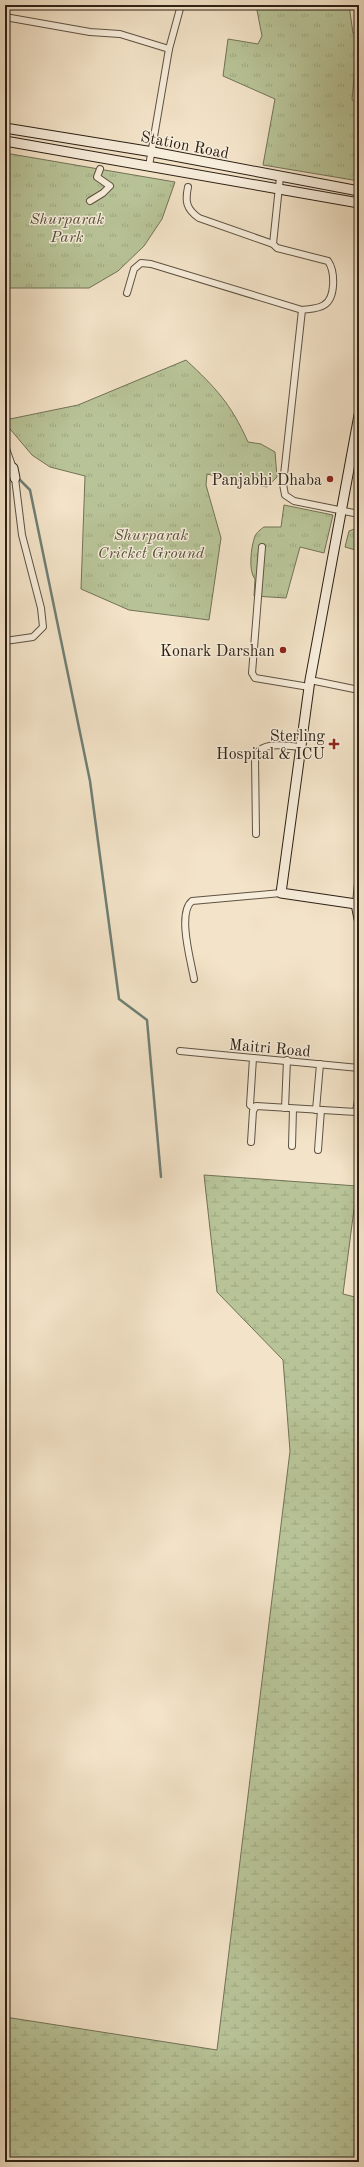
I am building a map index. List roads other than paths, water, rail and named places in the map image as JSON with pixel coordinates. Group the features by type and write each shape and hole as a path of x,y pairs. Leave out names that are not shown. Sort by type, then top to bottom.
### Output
{"main road":[{"name":"Station Road","path":"5,128 153,152 359,191"},
{"name":"Station Road","path":"5,140 279,190 359,203"},
{"path":"88,155 91,143"},
{"path":"181,172 184,158"},
{"path":"359,415 310,683 281,893 356,904 359,919"},
{"path":"13,468 15,478"}],"street":[{"path":"149,166 153,152 169,49 181,5"},
{"path":"239,5 246,5"},
{"path":"5,17 90,32 120,34 169,49"},
{"path":"90,201 103,193 110,186 96,177 100,169"},
{"path":"273,244 280,177"},
{"path":"127,293 134,269 141,263 151,264 302,310 323,306 329,300 331,293 332,267 328,261 277,248 273,244 195,216 187,207 186,201 188,187"},
{"path":"302,310 283,484 285,495 294,501 359,514"},
{"path":"5,446 13,468"},
{"path":"5,641 33,638 43,627 41,608 22,535 15,478"},
{"path":"262,547 252,673 255,678 310,683 359,690"},
{"path":"256,834 255,757 257,752 264,746 301,747"},
{"path":"356,904 359,873"},
{"path":"194,979 185,920 188,904 192,901 281,893"},
{"name":"Maitri Road","path":"180,1051 359,1068"},
{"path":"251,1142 254,1108 250,1105 253,1058"},
{"path":"285,1108 287,1060"},
{"path":"318,1150 320,1064"},
{"path":"254,1108 256,1106 356,1112 359,1094"},
{"path":"292,1146 293,1109"}],"waterway":[{"path":"5,463 10,469"},
{"path":"17,477 30,490 90,781 119,999 147,1020 161,1177"}],"place":[{"name":"Panjabhi Dhaba","path":"330,479"},
{"name":"Konark Darshan","path":"283,650"},
{"name":"Sterling Hospital & ICU","path":"334,744"}],"park label":[{"name":"Shurparak Park","path":"67,227"},
{"name":"Shurparak Cricket Ground","path":"151,543"}]}
